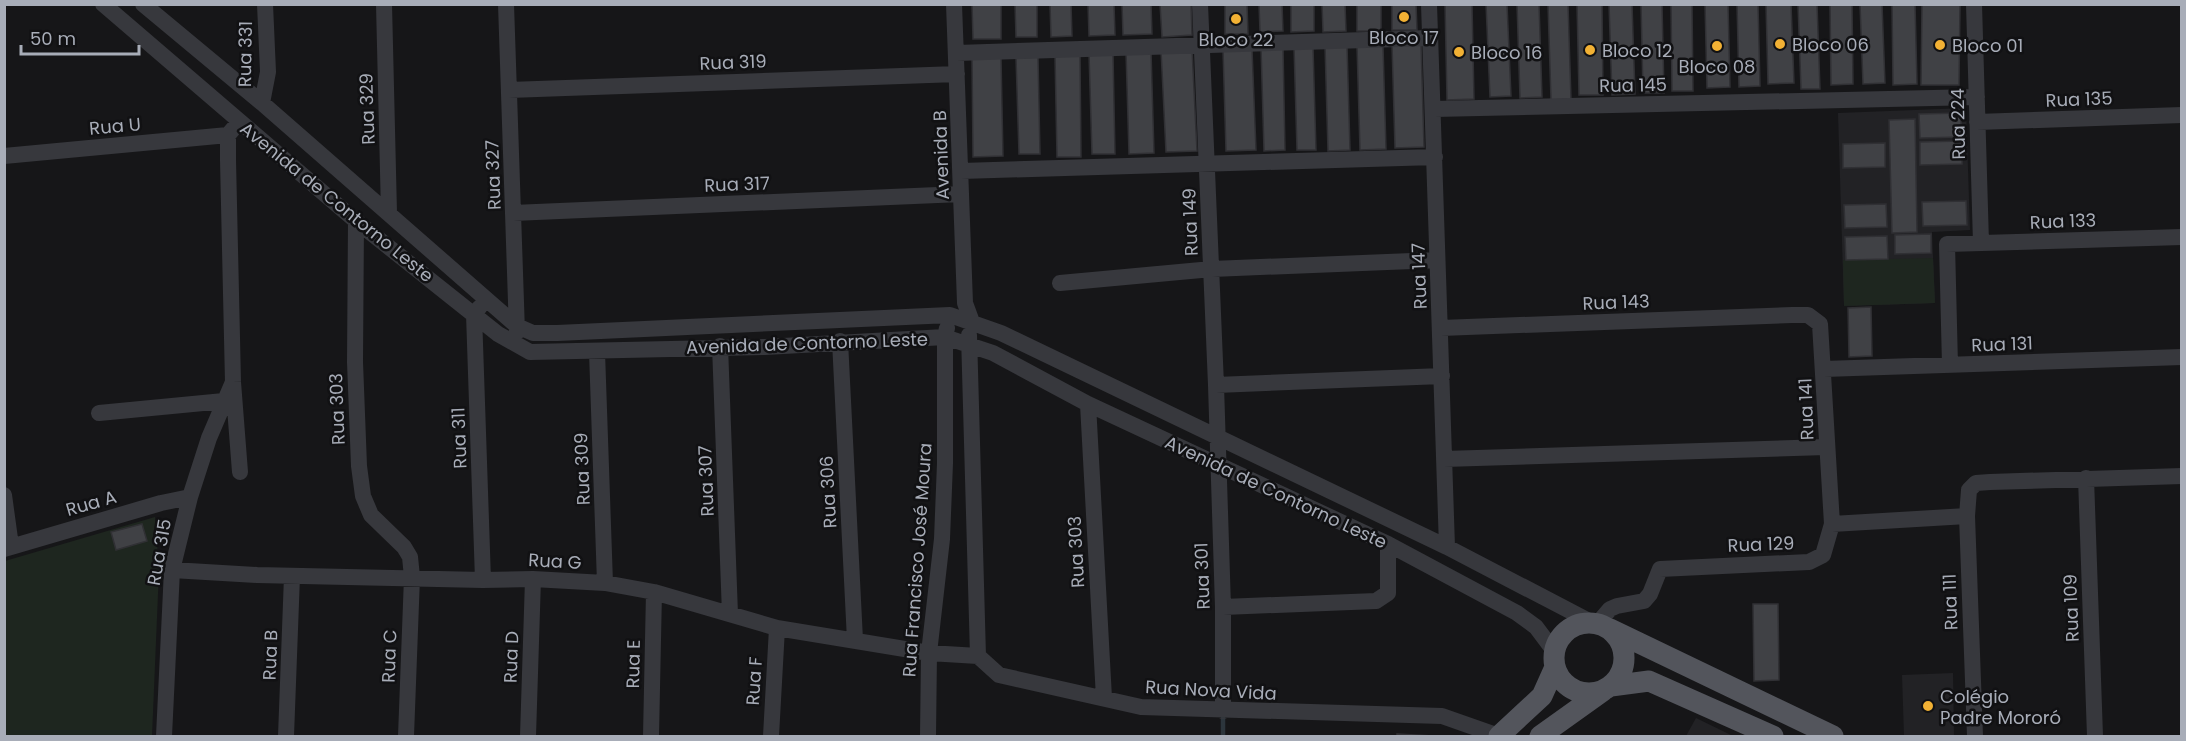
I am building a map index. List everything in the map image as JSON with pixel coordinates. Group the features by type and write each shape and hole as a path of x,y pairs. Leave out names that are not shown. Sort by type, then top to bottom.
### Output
{"main road":[{"path":"1499,736 1542,696 1555,659 1556,644 1566,631 1581,624 1600,625 1617,636 1624,653 1624,665 1607,688 1540,736"},
{"name":"Avenida de Contorno Leste","path":"1600,625 1833,736"},
{"path":"1555,659 1560,678 1579,692 1591,693 1649,681 1773,736"}],"street":[{"name":"Avenida de Contorno Leste","path":"103,4 234,128 498,334 530,352 597,352 720,346 765,347 840,341 945,337 968,343 1088,404 1388,544 1517,613 1536,627 1555,659"},
{"name":"Avenida de Contorno Leste","path":"142,4 262,103 517,326 533,333 950,315 1001,333 1447,547 1600,625"},
{"name":"Rua 331","path":"262,103 268,72 265,4"},
{"name":"Rua 329","path":"384,4 390,213"},
{"name":"Rua 327","path":"506,4 518,345"},
{"name":"Avenida B","path":"954,4 965,303 972,322"},
{"name":"Rua 149","path":"1200,4 1218,439"},
{"name":"Rua 147","path":"1430,4 1447,547"},
{"name":"Rua 224","path":"1974,4 1981,243"},
{"path":"957,53 1430,38"},
{"name":"Rua 319","path":"509,90 957,74"},
{"name":"Rua 145","path":"1434,109 1977,97"},
{"name":"Rua 135","path":"1977,122 2181,115"},
{"name":"Rua U","path":"4,156 234,128"},
{"name":"Rua 315","path":"234,128 233,382 240,472"},
{"path":"961,171 1435,157"},
{"name":"Rua 317","path":"513,213 961,194"},
{"name":"Rua 303","path":"356,221 355,362 359,465 363,496 371,515 404,547 410,557 412,578"},
{"name":"Rua 133","path":"1950,365 1947,244 2181,237"},
{"path":"1060,284 1212,269 1437,260"},
{"path":"474,314 486,298"},
{"path":"950,315 965,303"},
{"name":"Rua 311","path":"474,314 483,580"},
{"name":"Rua Francisco José Moura","path":"928,736 929,653 942,539 945,463 945,337 950,315"},
{"name":"Rua 143","path":"1441,328 1792,315"},
{"name":"Rua 141","path":"1792,315 1808,315 1820,324 1832,524"},
{"path":"929,653 978,656 968,343 972,322"},
{"name":"Rua 306","path":"840,341 855,640"},
{"name":"Rua 307","path":"720,346 730,614"},
{"name":"Rua 309","path":"597,352 605,584"},
{"name":"Rua 131","path":"1824,369 2181,357"},
{"path":"1216,385 1442,376"},
{"name":"Rua 315","path":"164,736 172,570 190,497 233,382"},
{"path":"99,413 224,401"},
{"name":"Rua 303","path":"1088,404 1104,699"},
{"name":"Rua 301","path":"1218,439 1223,608 1222,711"},
{"path":"1444,459 1827,447"},
{"path":"2086,478 2181,476"},
{"name":"Rua 111","path":"1975,736 1966,516 1969,490 1976,483 2086,478"},
{"name":"Rua 109","path":"2086,478 2095,736"},
{"path":"4,495 8,548"},
{"name":"Rua A","path":"8,548 161,503 190,497"},
{"path":"1832,524 1966,516"},
{"name":"Rua 129","path":"1600,625 1610,609 1644,602 1650,594 1660,568 1809,562 1823,555 1832,524"},
{"path":"1223,608 1376,601 1388,592 1388,544"},
{"name":"Rua G","path":"172,570 292,576 533,579 605,584 654,592 777,628 929,653"},
{"name":"Rua B","path":"286,736 292,576"},
{"name":"Rua C","path":"406,736 412,578"},
{"name":"Rua D","path":"528,736 533,579"},
{"name":"Rua E","path":"651,736 654,592"},
{"name":"Rua F","path":"771,736 777,628"},
{"name":"Rua Nova Vida","path":"978,656 999,675 1142,707 1442,716 1499,736"}],"shaded area":[{"path":"1966,108 1970,230 1932,232 1935,303 1844,306 1838,113"},
{"path":"1933,258 1935,303 1844,306 1843,260"},
{"path":"155,517 159,570 152,736 5,736 5,561"},
{"name":"Colégio Padre Mororó","path":"1953,673 1954,736 1904,736 1902,675"},
{"path":"1696,718 1733,736 1686,736"}],"building":[{"path":"972,4 1001,4 1001,39 973,39"},
{"path":"1015,4 1037,4 1037,37 1016,37"},
{"path":"1050,4 1071,4 1072,36 1051,37"},
{"path":"1088,4 1114,4 1115,35 1089,36"},
{"path":"1122,4 1151,4 1152,34 1123,35"},
{"path":"1160,4 1191,4 1192,35 1162,37"},
{"name":"Bloco 22","path":"1225,4 1247,4 1248,34 1225,34"},
{"path":"1259,4 1282,4 1283,31 1260,32"},
{"path":"1291,4 1314,4 1314,31 1291,32"},
{"path":"1322,4 1345,4 1346,31 1323,32"},
{"path":"1357,4 1381,4 1381,31 1357,31"},
{"name":"Bloco 17","path":"1392,4 1416,4 1417,30 1392,30"},
{"name":"Bloco 16","path":"1445,4 1472,4 1474,99 1447,100"},
{"path":"1486,4 1507,4 1511,96 1490,97"},
{"path":"1517,4 1539,4 1542,97 1520,98"},
{"path":"1548,4 1568,4 1571,99 1551,100"},
{"name":"Bloco 12","path":"1577,4 1602,4 1603,95 1579,95"},
{"path":"1609,4 1632,4 1635,94 1612,95"},
{"path":"1641,4 1662,4 1664,93 1643,93"},
{"path":"1671,4 1692,4 1693,91 1672,91"},
{"name":"Bloco 08","path":"1705,4 1728,4 1730,87 1707,88"},
{"path":"1737,4 1758,4 1760,86 1739,87"},
{"name":"Bloco 06","path":"1766,4 1791,4 1794,83 1768,84"},
{"path":"1798,4 1817,4 1820,89 1801,89"},
{"path":"1830,4 1852,4 1853,84 1831,85"},
{"path":"1860,4 1882,4 1885,83 1863,84"},
{"path":"1892,4 1915,4 1917,84 1893,85"},
{"name":"Bloco 01","path":"1922,4 1960,4 1959,85 1921,85"},
{"path":"1421,44 1424,147 1395,148 1392,45"},
{"path":"1347,45 1350,150 1328,151 1325,46"},
{"path":"1357,46 1383,46 1386,149 1360,150"},
{"path":"1261,47 1283,47 1285,150 1264,151"},
{"path":"1294,47 1313,47 1316,150 1297,150"},
{"path":"1192,49 1197,151 1166,152 1161,50"},
{"path":"1252,49 1256,150 1226,151 1223,50"},
{"path":"1151,51 1154,153 1129,154 1126,52"},
{"path":"1089,54 1113,54 1115,154 1092,154"},
{"path":"1055,56 1080,56 1081,157 1057,157"},
{"path":"1038,57 1040,154 1019,154 1016,58"},
{"path":"972,58 1001,58 1003,156 973,157"},
{"path":"1961,113 1961,137 1920,138 1919,114"},
{"path":"1915,119 1917,232 1892,233 1889,120"},
{"path":"1962,141 1962,164 1920,165 1920,142"},
{"path":"1885,143 1885,167 1843,168 1843,144"},
{"path":"1966,201 1967,225 1923,226 1922,202"},
{"path":"1886,204 1887,227 1845,228 1844,205"},
{"path":"1931,234 1931,253 1895,254 1895,235"},
{"path":"1887,236 1888,259 1846,260 1845,237"},
{"path":"1871,307 1872,356 1849,357 1848,308"},
{"path":"142,524 147,541 116,550 111,532"},
{"path":"1753,604 1778,604 1779,680 1754,681"},
{"path":"1397,734 1434,736 1397,736"}],"waterway":[{"path":"1223,714 1223,736"}],"place":[{"name":"Bloco 17","path":"1404,17"},
{"name":"Bloco 22","path":"1236,19"},
{"name":"Bloco 06","path":"1780,44"},
{"name":"Bloco 01","path":"1940,45"},
{"name":"Bloco 08","path":"1717,46"},
{"name":"Bloco 12","path":"1590,50"},
{"name":"Bloco 16","path":"1459,52"},
{"name":"Colégio Padre Mororó","path":"1928,706"}]}
